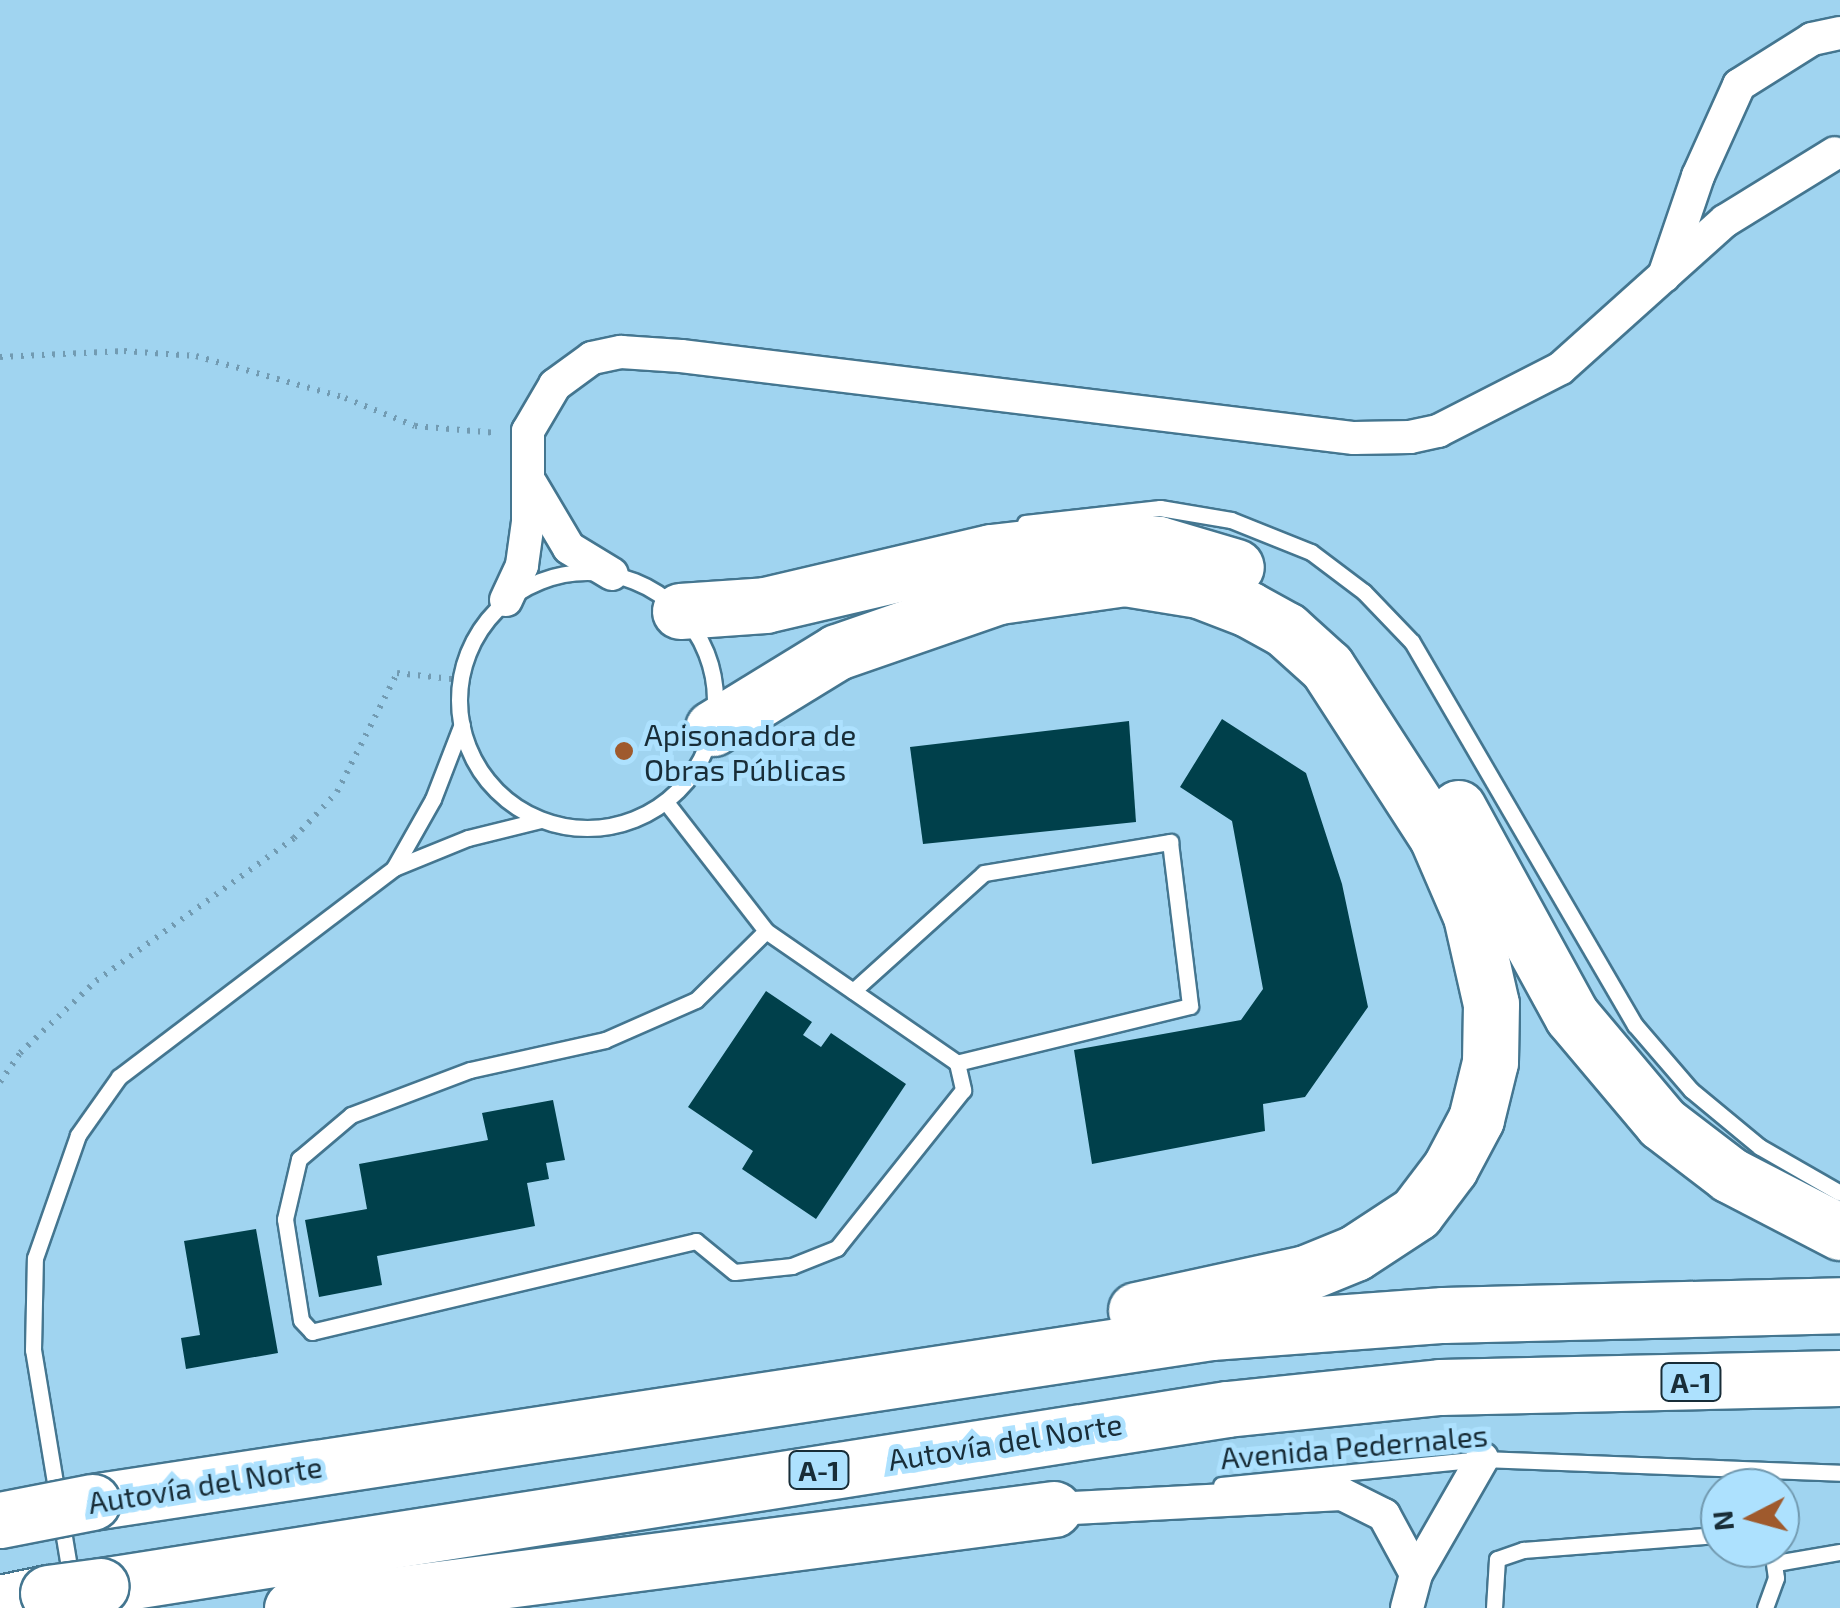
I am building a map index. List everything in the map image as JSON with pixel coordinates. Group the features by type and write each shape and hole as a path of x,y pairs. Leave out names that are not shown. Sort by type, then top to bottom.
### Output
{"highway":[{"path":"680,611 766,605 991,552 1158,544 1240,568 1340,629 1410,724 1572,1016 1662,1123 1730,1175 1840,1232"},
{"path":"713,728 838,652 999,596 1125,578 1199,590 1286,630 1327,667 1437,838 1486,966 1490,1062 1476,1119 1450,1168 1416,1213 1355,1253 1306,1273 1114,1315 1033,1355"},
{"name":"Autovía del Norte","path":"0,1520 92,1502 1033,1355 1313,1321 1840,1305"},
{"name":"Autovía del Norte","path":"56,1598 1227,1409 1440,1387 1840,1378"},
{"path":"292,1608 1054,1509"}],"street":[{"path":"1662,280 1698,176 1739,84 1812,39 1840,34"},
{"path":"506,600 522,565 528,522 528,431 555,385 592,358 621,352 1354,438 1410,437 1471,416 1561,368 1725,222 1834,153"},
{"path":"526,473 568,548 612,574"},
{"path":"1408,1608 1416,1574 1482,1459"},
{"path":"1054,1509 1342,1494 1384,1515 1416,1574"}],"lane":[{"path":"1004,528 1059,514 1160,508 1231,520 1311,552 1364,592 1412,642 1634,1025 1691,1090 1760,1147 1840,1193"},
{"path":"849,588 986,532"},
{"path":"394,868 433,799 462,724 461,680 477,636 506,600 538,581 574,572 612,574 660,594 680,611 704,645 715,686 713,728 696,769 666,802 628,822 584,829 541,820 489,782 462,724"},
{"path":"666,802 766,931 957,1063 963,1090 837,1248 792,1266 734,1272 696,1241 312,1332 301,1320 285,1219 298,1158 338,1126 470,1070 605,1040 696,1000 766,931"},
{"path":"56,1598 33,1350 35,1258 78,1135 119,1077 394,868 468,838 541,820"},
{"path":"853,991 984,873 1170,842 1190,1006 957,1063"},
{"name":"Avenida Pedernales","path":"1054,1509 1278,1478 1482,1459 1840,1473"},
{"path":"1494,1608 1497,1559 1523,1550 1700,1537"},
{"path":"1800,1554 1840,1552"},
{"path":"1766,1608 1772,1568"}],"path":[{"path":"0,357 124,351 196,356 345,398 415,426 473,434 528,431"},
{"path":"0,1082 20,1053 96,980 294,838 337,792 397,674 461,680"}],"building":[{"path":"1222,719 1306,773 1342,884 1368,1007 1305,1097 1263,1104 1265,1131 1092,1164 1074,1050 1241,1020 1263,989 1232,821 1180,787"},
{"path":"1129,721 1136,822 923,844 910,747"},
{"path":"766,991 812,1022 803,1035 821,1047 831,1033 906,1084 816,1219 742,1169 753,1151 688,1107"},
{"path":"553,1100 565,1160 546,1163 549,1179 527,1183 535,1226 377,1256 382,1285 319,1297 305,1220 367,1209 359,1164 488,1140 482,1113"},
{"path":"256,1229 278,1353 186,1369 181,1338 200,1335 184,1241"}],"place":[{"name":"Apisonadora de Obras Públicas","path":"624,751"}]}
